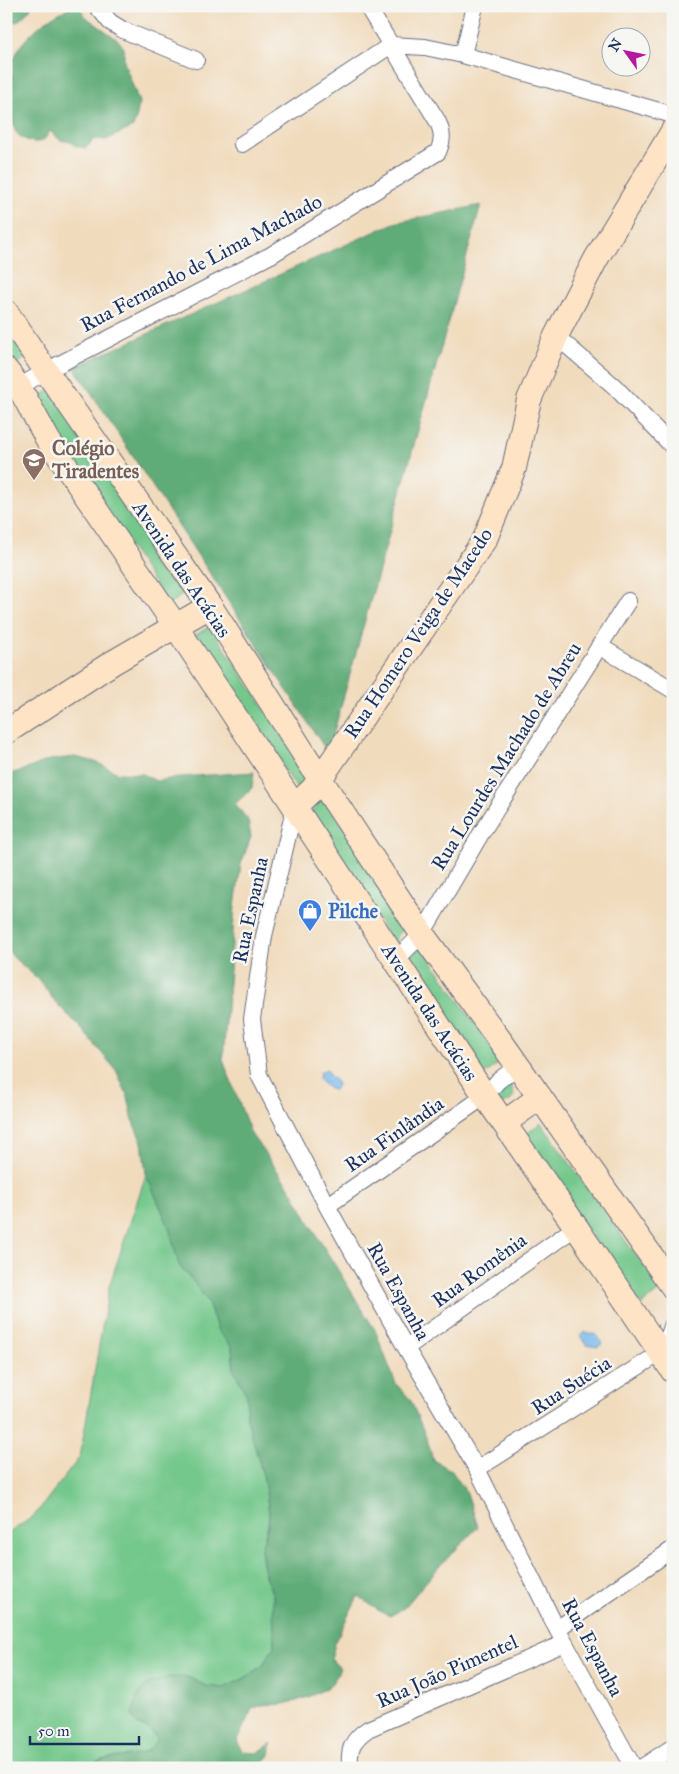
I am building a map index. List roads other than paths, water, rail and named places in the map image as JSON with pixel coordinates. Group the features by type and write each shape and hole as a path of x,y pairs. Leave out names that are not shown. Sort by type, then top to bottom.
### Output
{"street":[{"path":"97,6 110,22 123,30 196,60"},
{"name":"Rua Fernando de Lima Machado","path":"12,378 46,371 270,255 438,152 443,142 442,133 367,6"},
{"path":"463,55 475,6"},
{"path":"242,144 391,45 425,47 463,55 673,115"},
{"name":"Rua Homero Veiga de Macedo","path":"295,806 317,784 484,539 514,468 529,400 556,336 596,259 673,131"},
{"name":"Avenida das Acácias","path":"6,312 46,371 192,615 295,806 484,1096 576,1227 667,1362"},
{"path":"556,336 614,386 673,447"},
{"name":"Avenida das Acácias","path":"12,378 48,440 192,615 317,784 422,934 540,1097 673,1288"},
{"name":"Rua Lourdes Machado de Abreu","path":"396,960 422,934 482,832 628,601"},
{"path":"6,732 192,615"},
{"path":"599,646 673,690"},
{"name":"Rua Espanha","path":"295,806 264,936 252,1019 259,1075 406,1348 477,1469 561,1636 634,1768"},
{"name":"Rua Finlândia","path":"328,1206 484,1096 498,1081 518,1066"},
{"path":"504,1123 540,1097"},
{"name":"Rua Romênia","path":"406,1348 576,1227"},
{"path":"667,1362 666,1344 673,1324"},
{"name":"Rua Suécia","path":"477,1469 667,1362"},
{"name":"Rua João Pimentel","path":"351,1768 349,1756 351,1745 358,1736 368,1729 561,1636 673,1549"},
{"path":"641,1768 673,1747"}],"water":[{"path":"327,1069 329,1075 336,1081 337,1085 334,1090 327,1088 319,1079 320,1072"},
{"path":"586,1332 596,1335 603,1343 598,1347 586,1345 580,1336"}],"place":[{"name":"Colégio Tiradentes","path":"34,481"},
{"name":"Pilche","path":"310,932"}]}
